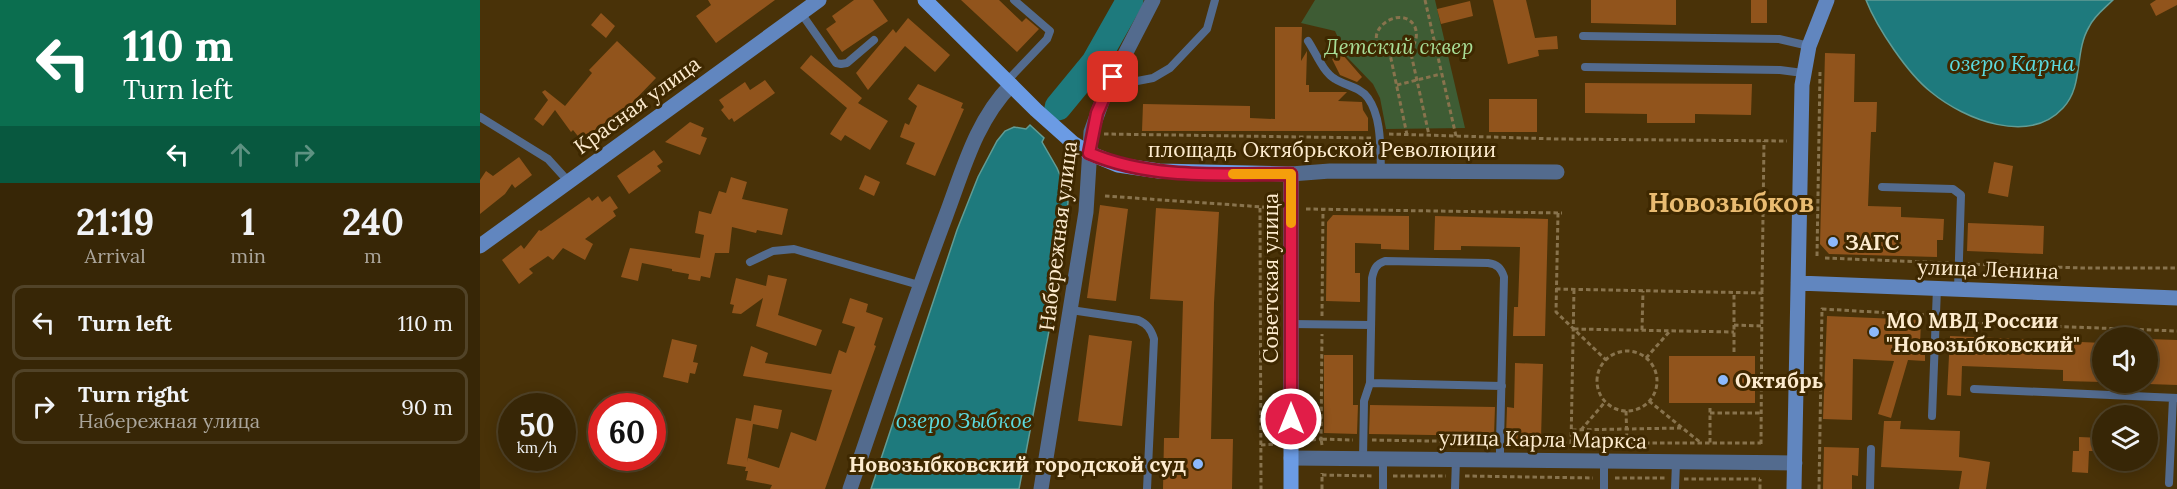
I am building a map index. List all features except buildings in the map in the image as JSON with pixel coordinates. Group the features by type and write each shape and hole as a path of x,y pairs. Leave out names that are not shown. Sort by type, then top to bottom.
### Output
{"main road":[{"name":"Красная улица","path":"480,246 819,0"},
{"path":"1794,489 1803,73 1809,46 1827,0"},
{"name":"площадь Октябрьской Революции","path":"929,1 1061,134 1089,153 1118,165 1159,171 1291,174"},
{"name":"Советская улица","path":"1291,174 1291,489"},
{"name":"улица Ленина","path":"1797,283 2177,298"}],"street":[{"name":"Набережная улица","path":"1041,489 1086,212 1089,153 1097,113 1153,0"},
{"path":"850,489 919,285 979,129 1009,83"},
{"name":"площадь Октябрьской Революции","path":"1291,174 1330,171 1557,172"},
{"name":"улица Карла Маркса","path":"1292,458 1795,463"}],"lane":[{"path":"1009,83 1047,39 1050,31 1014,0"},
{"path":"1111,81 1132,82 1153,78 1170,68 1207,29 1215,0"},
{"path":"801,13 836,63 847,63 874,40"},
{"path":"1583,36 1779,39 1809,46"},
{"path":"1308,41 1329,74 1357,89 1369,100 1377,123 1381,171"},
{"path":"1585,67 1780,70 1803,73"},
{"path":"480,117 548,159 568,181"},
{"path":"1882,188 1953,189 1958,192 1962,200 1958,289"},
{"path":"750,262 773,251 794,249 919,285"},
{"path":"1363,459 1364,401 1370,383 1372,278 1378,263 1385,261 1495,264 1502,269 1504,277 1500,459"},
{"path":"1932,416 1937,288"},
{"path":"1071,310 1138,320 1152,331 1154,339 1147,489"},
{"path":"1291,324 1371,325"},
{"path":"1370,383 1502,386"},
{"path":"1974,389 2175,398 2169,483"},
{"path":"1870,489 1871,449"},
{"path":"1383,459 1383,489"},
{"path":"1455,489 1456,459"},
{"path":"1604,460 1604,489"},
{"path":"1675,489 1676,462"}],"path":[{"path":"1425,0 1456,136"},
{"path":"1407,135 1390,54 1382,49 1377,38 1380,24 1392,16 1399,15 1407,18 1415,28 1416,39 1410,50 1429,135"},
{"path":"1817,256 1820,64"},
{"path":"1396,85 1442,74"},
{"path":"1104,134 1369,138 1391,134 1557,140 1770,141"},
{"path":"1760,489 1764,141"},
{"path":"1105,196 1260,208 1560,213 1556,312 1606,360"},
{"path":"1260,208 1261,489"},
{"path":"1321,439 1323,209"},
{"path":"1825,258 2083,268 2177,268"},
{"path":"1556,289 1762,292"},
{"path":"1571,444 1574,289"},
{"path":"1642,330 1643,291"},
{"path":"1734,292 1734,352"},
{"path":"1819,489 1822,309 1921,314 1967,323 2177,331"},
{"path":"1734,325 1762,326"},
{"path":"1573,329 1734,332"},
{"path":"1646,358 1670,331"},
{"path":"1629,351 1646,358 1655,369 1657,376 1655,393 1650,401 1637,410 1626,411 1613,408 1605,402 1598,389 1597,381 1600,367 1606,360 1614,354 1629,351"},
{"path":"1650,401 1701,443"},
{"path":"1581,430 1605,402"},
{"path":"1710,408 1710,444"},
{"path":"1626,411 1626,444"},
{"path":"1710,413 1761,413"},
{"path":"1571,430 1681,428"},
{"path":"1261,445 1321,439 1571,444 1761,443"},
{"path":"1322,475 1760,479"}],"green space":[{"name":"Детский сквер","path":"1315,0 1435,0 1465,128 1386,129 1380,98 1373,84 1346,56 1335,31 1301,23"}],"water":[{"name":"озеро Карна","path":"1866,0 2113,0 2094,19 2084,37 2074,90 2070,99 2049,119 2033,125 2015,127 1979,119 1961,112 1931,92 1894,50"},
{"name":"озеро Зыбкое","path":"1030,125 1044,138 1042,142 1057,168 1068,202 1060,273 1019,489 871,489 957,230 978,177 997,141 1005,131 1014,127 1026,129"}],"waterway":[{"path":"1058,107 1095,62 1130,0"}],"slow traffic":[{"path":"1233,174 1291,174 1291,223"}],"place":[{"name":"ЗАГС","path":"1833,242"},
{"name":"МО МВД России \"Новозыбковский\"","path":"1874,332"},
{"name":"Октябрь","path":"1723,380"},
{"name":"Новозыбковский городской суд","path":"1198,464"}],"district":[{"name":"Новозыбков","path":"1731,202"}],"route":[{"path":"1113,77 1091,132 1089,153 1118,165 1137,169 1214,174 1291,174 1291,419"}]}
